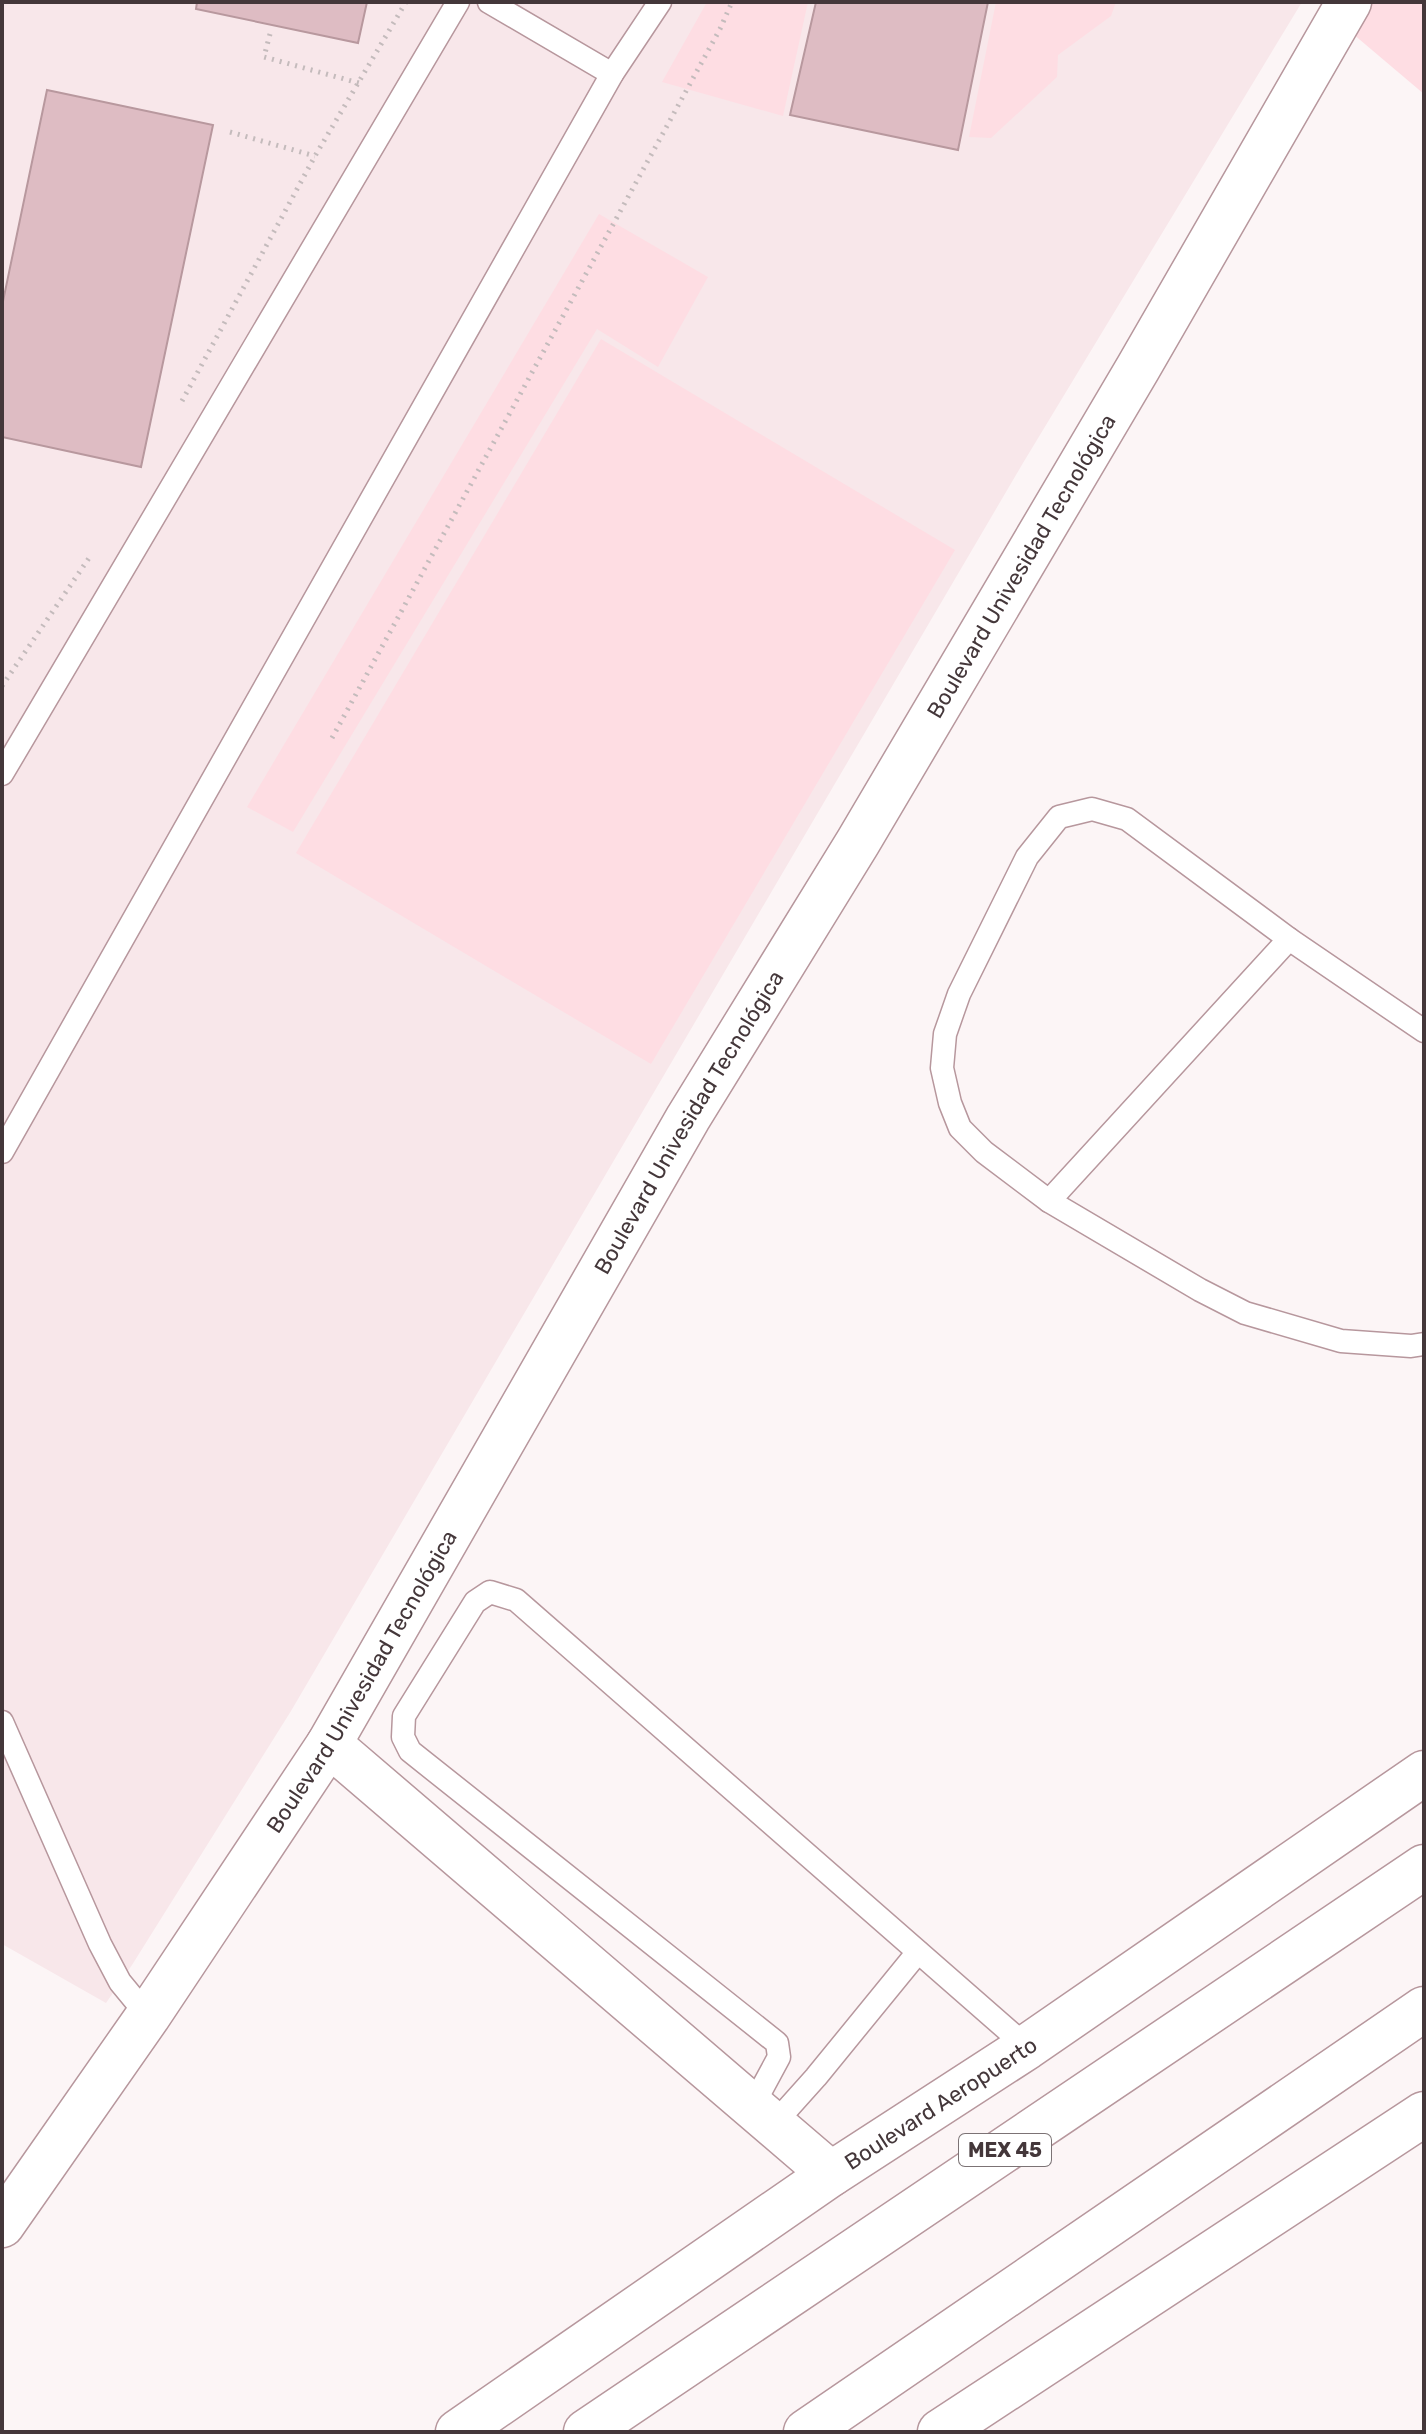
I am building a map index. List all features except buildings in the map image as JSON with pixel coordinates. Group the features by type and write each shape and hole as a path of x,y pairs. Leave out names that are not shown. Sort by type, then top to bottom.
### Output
{"main road":[{"name":"Boulevard Univesidad Tecnológica","path":"2,2225 148,2016 329,1744 688,1118 858,842 1138,368 1349,2"},
{"path":"329,1744 831,2174"},
{"name":"Boulevard Aeropuerto","path":"458,2432 831,2174 1027,2047 1424,1773"},
{"name":"MEX 45","path":"586,2432 1424,1867"},
{"path":"806,2432 1424,2009"},
{"path":"940,2432 1424,2114"}],"lane":[{"path":"2,774 458,2"},
{"path":"489,2 612,74"},
{"path":"2,1152 612,74 660,2"},
{"path":"1424,1031 1289,939 1127,819 1092,809 1059,817 1027,857 968,972 945,1034 942,1059 950,1103 960,1128 984,1152 1049,1201 1245,1313 1341,1341 1411,1346 1424,1344"},
{"path":"1049,1201 1289,939"},
{"path":"763,2116 779,2057 777,2043 410,1751 403,1737 404,1716 475,1602 490,1592 516,1600 1027,2047"},
{"path":"2,1722 100,1944 120,1982 148,2016"},
{"path":"763,2116 816,2077 918,1952"}],"path":[{"path":"179,406 315,156 406,2"},
{"path":"332,738 732,2"},
{"path":"270,34 264,57 359,83"},
{"path":"230,132 315,156"},
{"path":"2,686 94,551"}],"shaded area":[{"path":"2,2 1302,2 1023,463 291,1711 106,2003 2,1944"},
{"path":"707,2 808,2 783,116 662,82"},
{"path":"996,2 1116,2 1111,16 1058,55 1057,77 991,138 969,137"},
{"path":"1342,2 1424,2 1424,94 1333,17"},
{"path":"599,214 708,277 658,367 597,329 293,832 247,807"},
{"path":"601,339 955,550 651,1064 296,853"}]}
